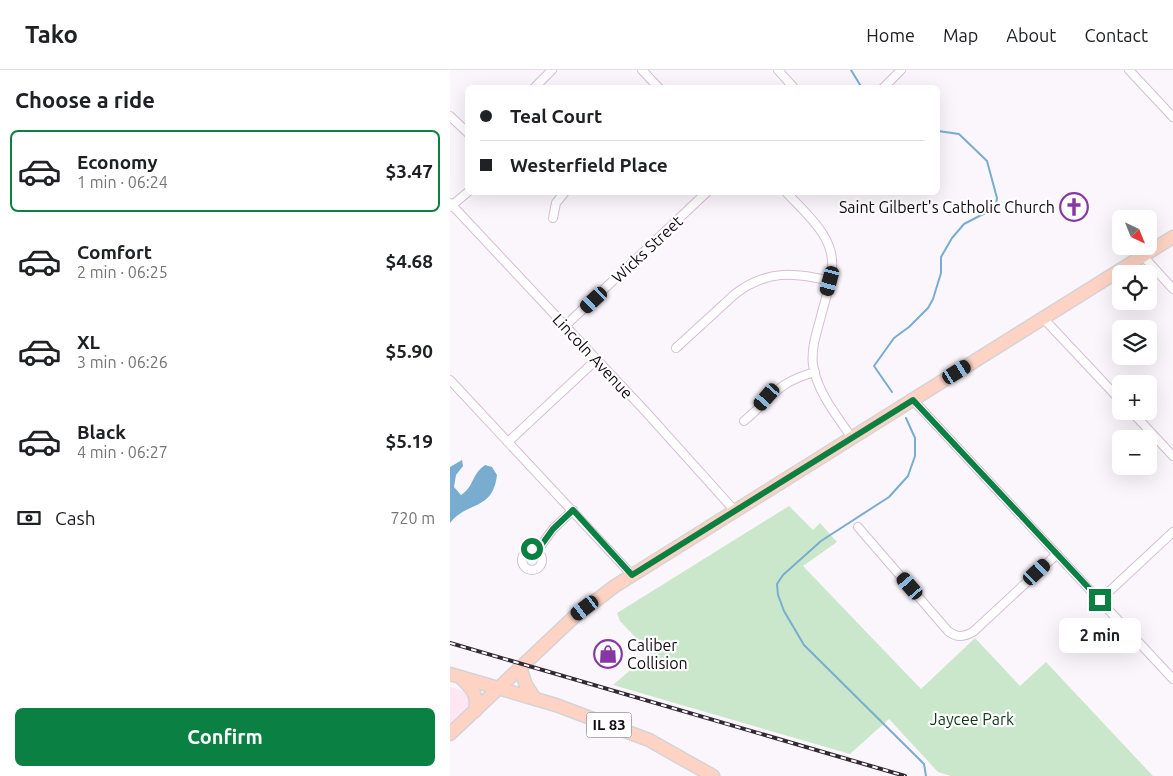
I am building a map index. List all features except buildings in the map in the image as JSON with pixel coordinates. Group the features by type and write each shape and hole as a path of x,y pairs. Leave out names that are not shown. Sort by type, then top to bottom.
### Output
{"main road":[{"path":"450,734 574,617 615,586 1173,237"},
{"path":"520,668 526,685 535,699"},
{"path":"455,675 474,690 476,696 475,711"},
{"name":"IL 83","path":"455,675 556,705 649,740 713,776"}],"street":[{"path":"537,85 552,70"},
{"path":"642,70 656,85"},
{"path":"778,70 791,85"},
{"path":"885,85 901,70"},
{"path":"1129,70 1173,117"},
{"path":"450,116 465,130"},
{"path":"451,205 465,194"},
{"path":"553,218 556,203 563,195"},
{"name":"Wicks Street","path":"565,326 704,195"},
{"path":"789,195 824,235 830,247 832,268 830,281 813,349 812,363 822,391 852,438"},
{"name":"Lincoln Avenue","path":"451,205 735,511"},
{"path":"1142,256 1173,289"},
{"path":"676,348 735,294 757,280 791,274 830,281"},
{"path":"1043,318 1112,391"},
{"path":"508,442 596,360"},
{"path":"744,421 778,388 801,376 815,372"},
{"path":"450,380 632,575"},
{"path":"913,400 1173,678"},
{"path":"1139,420 1173,456"},
{"path":"537,551 553,529 573,510"},
{"path":"858,527 948,630 960,637 973,632 1056,554"},
{"path":"1100,600 1173,532"}],"shaded area":[{"path":"450,687 468,692 469,707 450,724"}],"green space":[{"name":"Jaycee Park","path":"789,506 813,530 820,523 837,542 803,566 921,689 975,638 1020,686 1046,662 1153,776 951,776 938,772 889,719 850,754 613,685 650,653 620,621 617,613"}],"water":[{"path":"462,460 463,466 456,475 454,487 461,495 485,465 492,467 497,475 495,486 485,500 464,511 450,523 450,467"}],"waterway":[{"path":"851,70 860,85"},
{"path":"892,392 874,366 894,338 909,327 928,308 933,299 941,273 941,257 952,238 964,224 991,210 996,205 997,198 987,161 959,134 940,131"},
{"path":"906,418 915,438 915,456 908,476 889,497 821,541 783,575 777,584 778,595 784,611 804,645 924,764 926,776"}],"railway":[{"path":"450,643 905,776"}],"place":[{"name":"Saint Gilbert's Catholic Church","path":"1074,207"},
{"name":"Caliber Collision","path":"608,654"}],"route":[{"path":"532,549 537,551 553,529 573,510 632,575 913,400 1100,600"}]}
